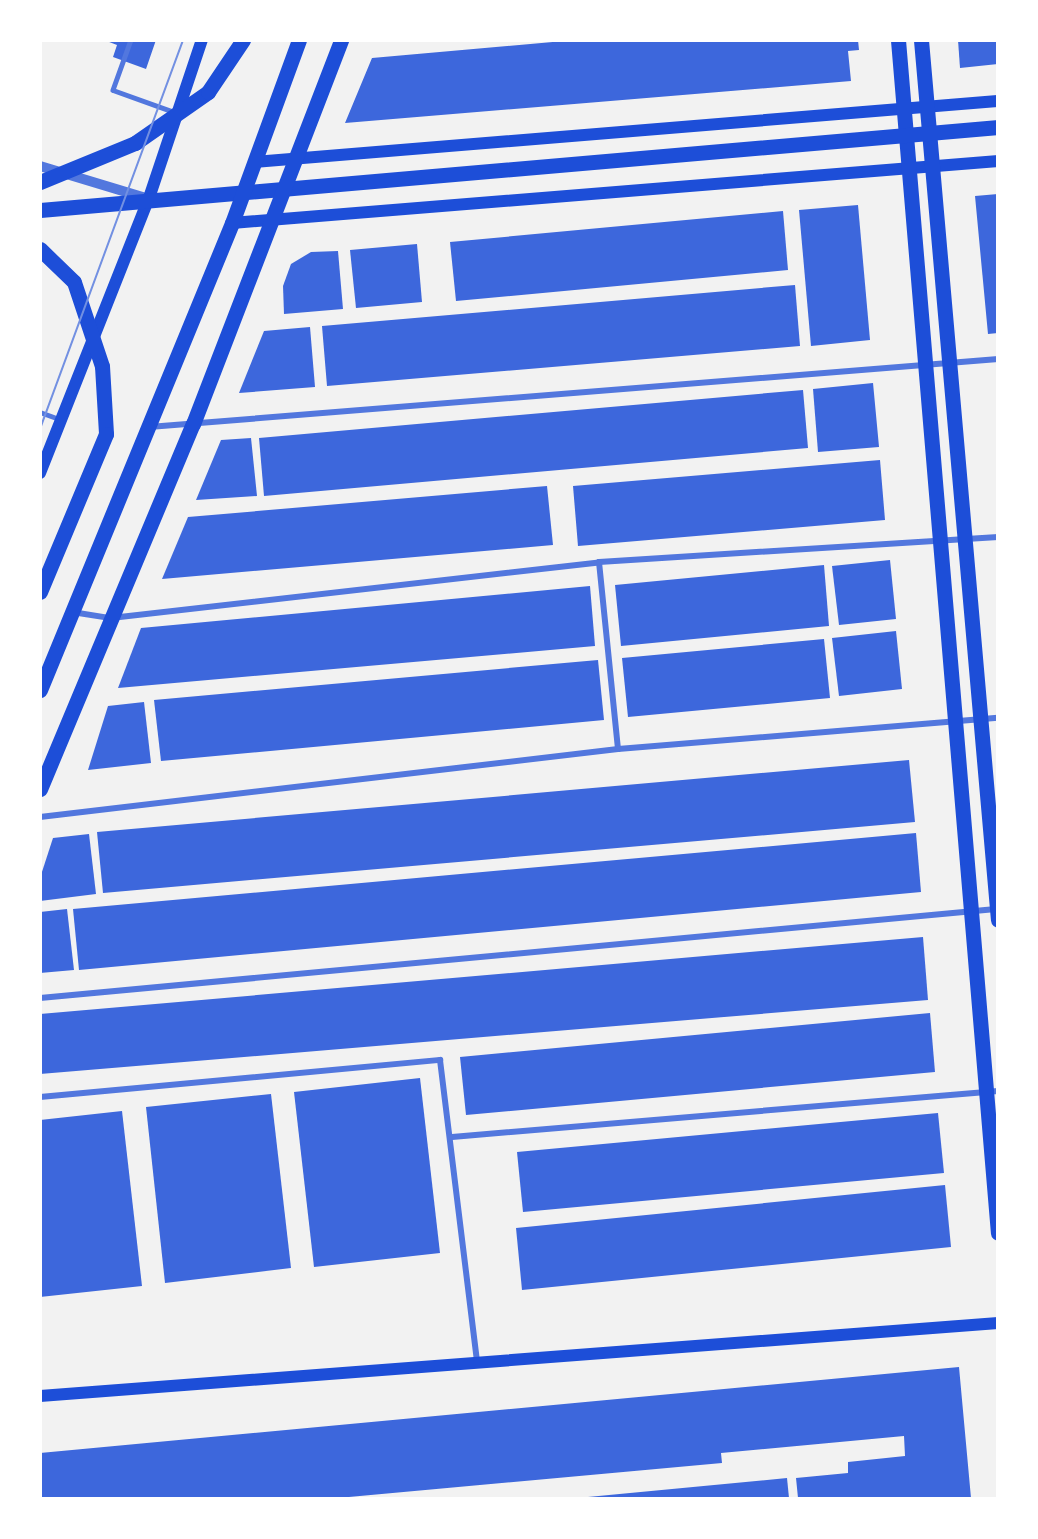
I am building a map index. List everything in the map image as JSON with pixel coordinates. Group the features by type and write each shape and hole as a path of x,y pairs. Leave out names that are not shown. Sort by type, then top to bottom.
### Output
{"main road":[{"path":"40,473 149,198 202,40"},
{"path":"40,182 145,136 208,92 243,40"},
{"path":"40,690 232,223 299,40"},
{"path":"40,789 193,424 341,40"},
{"path":"897,40 970,911 992,1092 998,1233"},
{"path":"921,40 997,912"},
{"path":"254,162 998,101"},
{"path":"40,210 998,127"},
{"path":"232,223 998,161"},
{"path":"40,249 74,282 102,366 106,434 40,592"},
{"path":"40,1396 998,1323"}],"street":[{"path":"40,166 149,198"},
{"path":"147,428 998,359"},
{"path":"71,612 111,618 599,562 998,537"},
{"path":"599,562 618,749"},
{"path":"40,817 618,749 998,718"},
{"path":"40,998 970,911 997,912"},
{"path":"40,1097 432,1059 445,1069 477,1363"},
{"path":"452,1137 992,1092"}],"lane":[{"path":"131,40 113,90 178,113"},
{"path":"40,412 61,420"}],"building":[{"path":"104,40 156,40 146,69 113,57 117,45"},
{"path":"575,40 858,40 859,50 848,51 851,81 345,123 372,58"},
{"path":"958,40 998,40 998,64 960,68"},
{"path":"998,194 998,333 988,334 975,196"},
{"path":"858,205 870,340 811,346 799,210"},
{"path":"783,211 788,270 456,301 450,242"},
{"path":"417,244 422,302 356,308 350,250"},
{"path":"338,251 343,309 284,314 283,286 291,264 311,252"},
{"path":"795,285 800,346 327,386 322,326"},
{"path":"310,327 315,387 239,393 264,331"},
{"path":"873,383 879,447 818,452 813,389"},
{"path":"803,390 808,448 264,496 259,438"},
{"path":"251,438 257,496 196,500 221,440"},
{"path":"880,460 885,520 578,546 573,486"},
{"path":"547,486 553,545 162,579 188,517"},
{"path":"890,560 896,619 839,625 832,566"},
{"path":"824,565 829,626 621,646 615,585"},
{"path":"590,586 595,646 118,688 141,628"},
{"path":"896,631 902,689 839,696 832,638"},
{"path":"824,639 830,698 628,717 622,658"},
{"path":"598,660 604,720 161,761 154,700"},
{"path":"144,702 151,763 88,770 108,706"},
{"path":"909,760 915,822 103,893 97,832"},
{"path":"916,833 921,892 79,970 73,909"},
{"path":"89,834 96,894 40,901 40,878 53,838"},
{"path":"67,909 74,970 40,973 40,912"},
{"path":"923,937 928,1000 40,1074 40,1014"},
{"path":"930,1013 935,1072 466,1115 460,1057"},
{"path":"420,1078 440,1253 314,1267 294,1092"},
{"path":"271,1094 291,1268 165,1283 146,1107"},
{"path":"122,1111 142,1286 40,1297 40,1120"},
{"path":"938,1113 944,1173 523,1212 517,1152"},
{"path":"945,1185 951,1247 522,1290 516,1228"},
{"path":"959,1367 971,1498 798,1498 796,1478 848,1473 848,1462 905,1456 904,1436 721,1453 722,1463 338,1498 40,1498 40,1453"},
{"path":"787,1478 789,1498 588,1498 588,1497"}],"tram line":[{"path":"40,429 183,40"}]}
